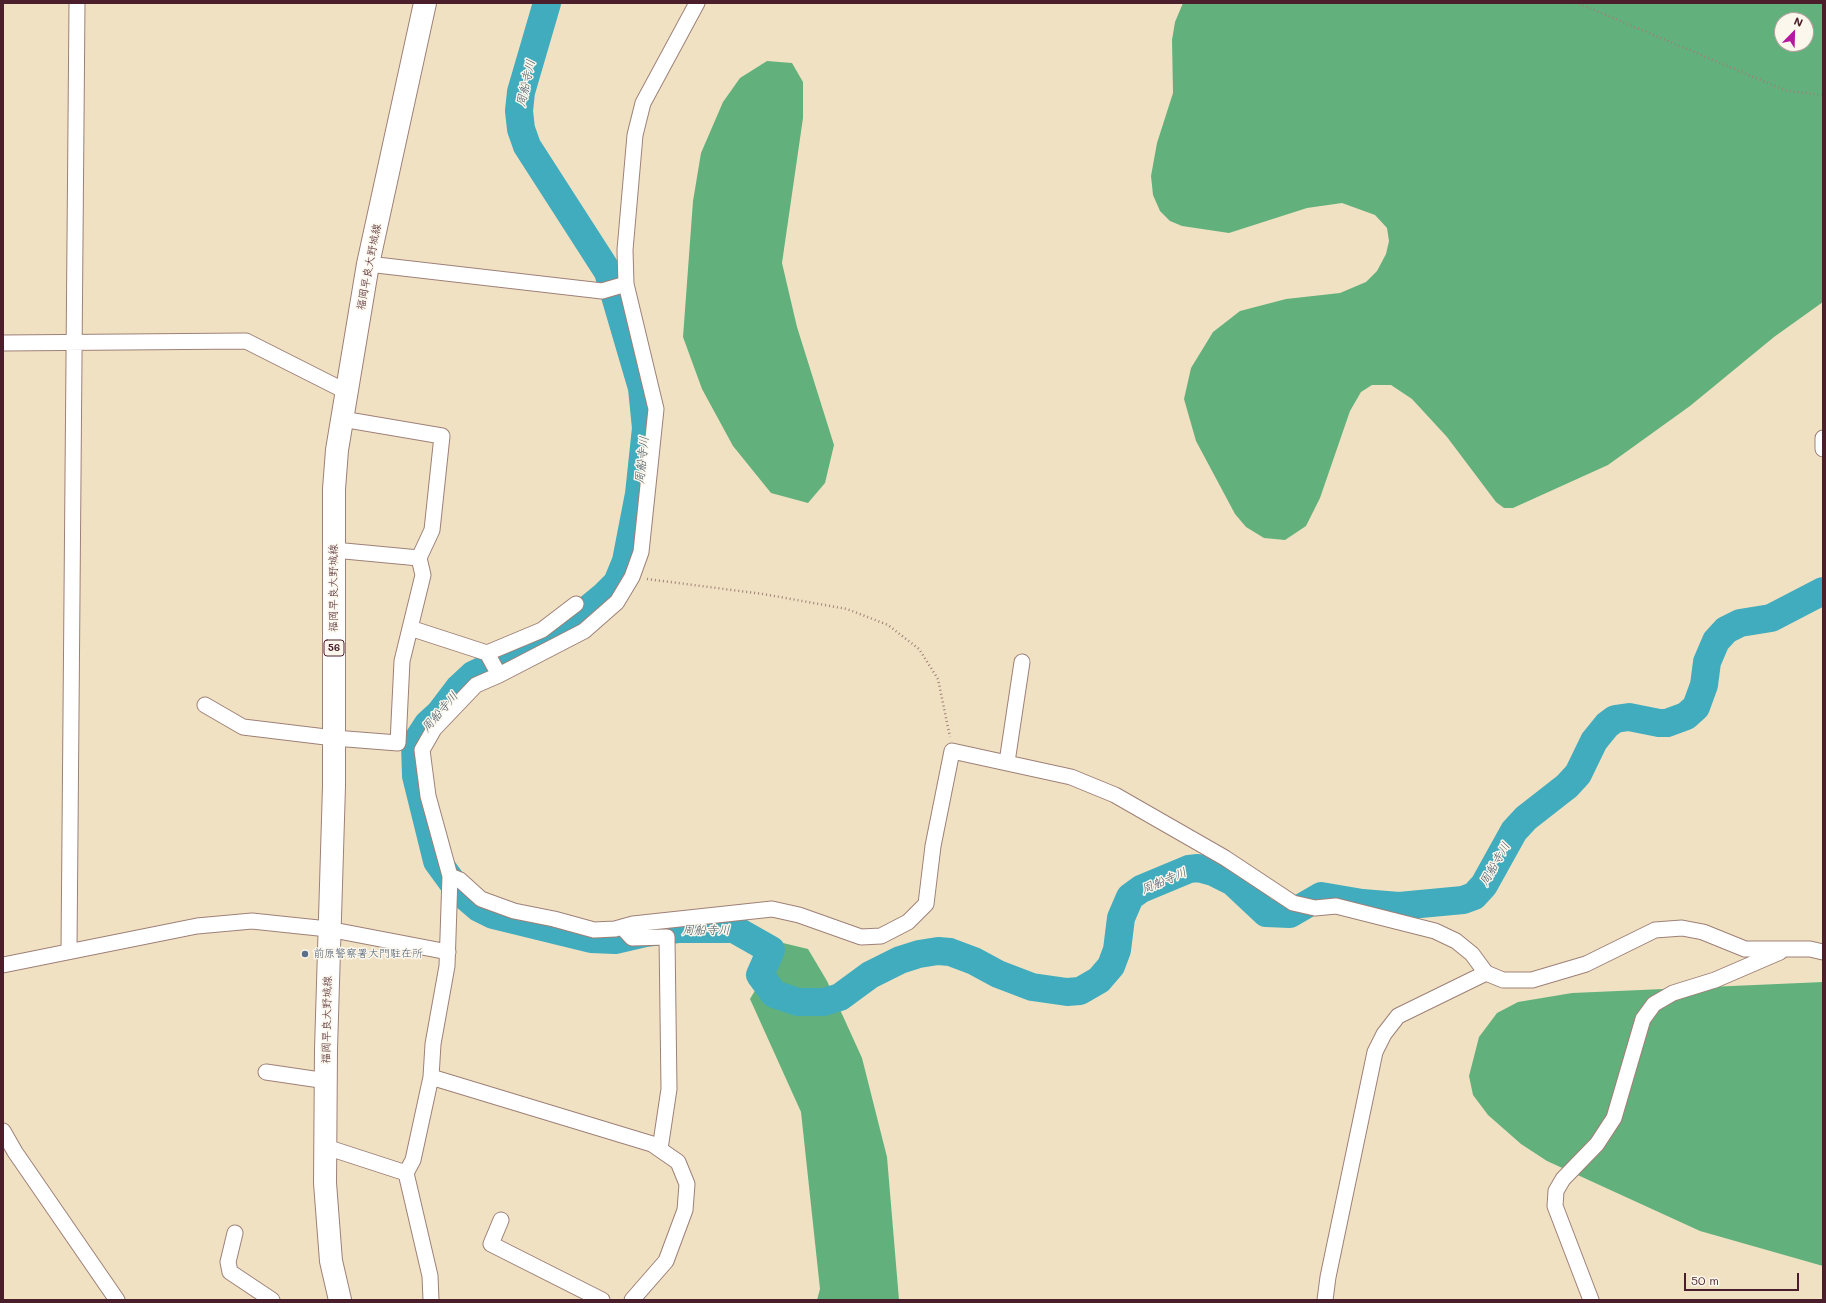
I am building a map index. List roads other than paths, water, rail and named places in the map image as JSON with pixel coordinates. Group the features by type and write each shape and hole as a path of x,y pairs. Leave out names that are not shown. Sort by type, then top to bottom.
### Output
{"main road":[{"name":"福岡早良大野城線","path":"336,1298 327,1226 326,1147 328,929 334,738 334,489 337,450 368,264 425,3"}],"street":[{"path":"69,952 77,3"},
{"path":"432,1300 430,1276 406,1173 412,1160 431,1077 433,1044 447,966 450,883 428,796 422,750 434,729 476,685 584,631 617,602 632,578 641,552 656,410 626,284 625,250 635,135 643,104 697,3"},
{"path":"368,264 602,291 626,284"},
{"path":"3,343 246,341 347,392"},
{"path":"205,705 243,726 334,738 398,743 402,661 424,575 419,558 432,530 442,436 342,419"},
{"path":"1823,438 1823,449"},
{"path":"334,550 419,558"},
{"path":"488,655 542,630 576,604"},
{"path":"410,628 488,655 498,674"},
{"path":"1007,762 1022,662"},
{"path":"450,883 460,880 481,899 514,911 554,918 594,930 772,908 799,915 861,937 881,936 908,922 926,904 933,846 952,751 1071,777 1115,795 1225,858 1293,903 1315,908 1336,906 1435,931 1456,941 1467,950 1486,973 1503,980 1532,980 1586,964 1656,930 1682,928 1703,932 1745,949 1810,949 1823,952"},
{"path":"3,965 197,926 252,921 328,929 448,952"},
{"path":"622,927 632,938 667,937 669,1090 660,1150"},
{"path":"1591,1300 1555,1206 1556,1191 1563,1179 1597,1144 1614,1118 1643,1019 1654,1004 1673,993 1715,980 1786,949"},
{"path":"1325,1300 1328,1277 1373,1060 1384,1034 1398,1016 1486,973"},
{"path":"266,1072 327,1081"},
{"path":"431,1077 652,1144 678,1162 687,1184 685,1210 666,1261 632,1300"},
{"path":"3,1131 19,1159 117,1300"},
{"path":"326,1147 406,1173"},
{"path":"501,1220 488,1250 602,1300"},
{"path":"235,1233 228,1262 230,1272 272,1300"}],"waterway":[{"name":"周船寺川","path":"547,3 521,92 519,111 521,129 527,146 608,272 642,388 646,428 639,494 626,561 617,583 605,595 555,636 473,675 459,688 440,713 428,724 415,744 416,776 437,861 458,890 479,908 493,915 591,939 615,940 645,933 678,929 734,929 771,950 760,975 774,994 798,1002 824,1002 840,997 870,975 900,960 919,954 938,951 950,952 974,961 998,974 1032,987 1067,992 1080,991 1099,980 1111,966 1117,950 1121,918 1130,897 1141,889 1189,869 1198,868 1213,872 1233,882 1266,913 1290,914 1321,896 1362,903 1399,906 1463,900 1474,896 1484,885 1514,831 1526,818 1567,786 1578,774 1594,741 1607,725 1615,719 1629,717 1659,723 1667,723 1686,716 1696,707 1704,685 1707,662 1716,641 1726,630 1740,623 1771,618 1823,591"}],"place":[{"name":"前原警察署大門駐在所","path":"305,954"}]}
